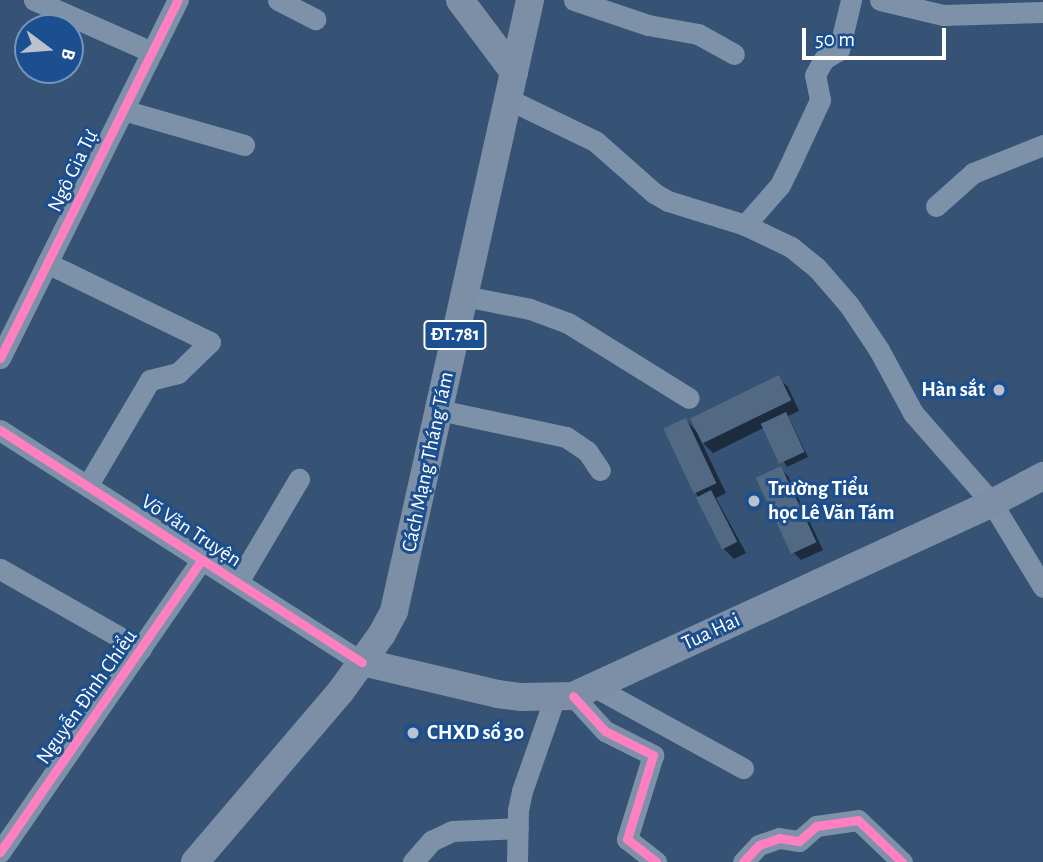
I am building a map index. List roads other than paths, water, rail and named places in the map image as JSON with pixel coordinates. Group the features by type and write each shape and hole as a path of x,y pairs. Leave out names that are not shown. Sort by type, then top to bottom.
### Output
{"main road":[{"path":"460,0 514,72"},
{"name":"Cách Mạng Tháng Tám","path":"195,862 362,662 382,634 401,588 530,0"},
{"name":"Tua Hai","path":"362,662 466,689 522,697 574,693 992,503 1043,476"}],"street":[{"path":"34,0 152,52"},
{"name":"Ngô Gia Tự","path":"0,358 178,0"},
{"path":"278,0 316,19"},
{"path":"574,0 648,25 698,34 734,54"},
{"path":"745,225 780,185 793,158 820,100 815,75 824,59 839,50 851,0"},
{"path":"880,0 943,15 1043,12"},
{"path":"508,99 575,128 595,141 654,193 668,201 745,225 791,247 817,268 864,327 913,413 992,503 1043,587"},
{"path":"123,110 244,145"},
{"path":"936,206 973,173 1043,145"},
{"path":"47,263 210,342 178,373 150,380 88,485"},
{"path":"464,296 530,309 568,323 689,398"},
{"path":"439,410 566,438 587,451 600,470"},
{"name":"Võ Văn Truyện","path":"0,430 362,662"},
{"path":"238,582 299,479"},
{"name":"Nguyễn Đình Chiểu","path":"0,852 201,561"},
{"path":"0,569 141,649"},
{"path":"574,693 743,768"},
{"path":"517,862 522,791 574,693"},
{"path":"574,693 604,731 653,755 627,839 656,862"},
{"path":"743,862 759,845 779,838 799,841 816,826 858,820 902,862"},
{"path":"413,862 431,841 452,831 518,828"}],"place":[{"name":"Hàn sắt","path":"999,390"},
{"name":"Trường Tiểu học Lê Văn Tám","path":"754,501"},
{"name":"CHXD số 30","path":"413,733"}]}
